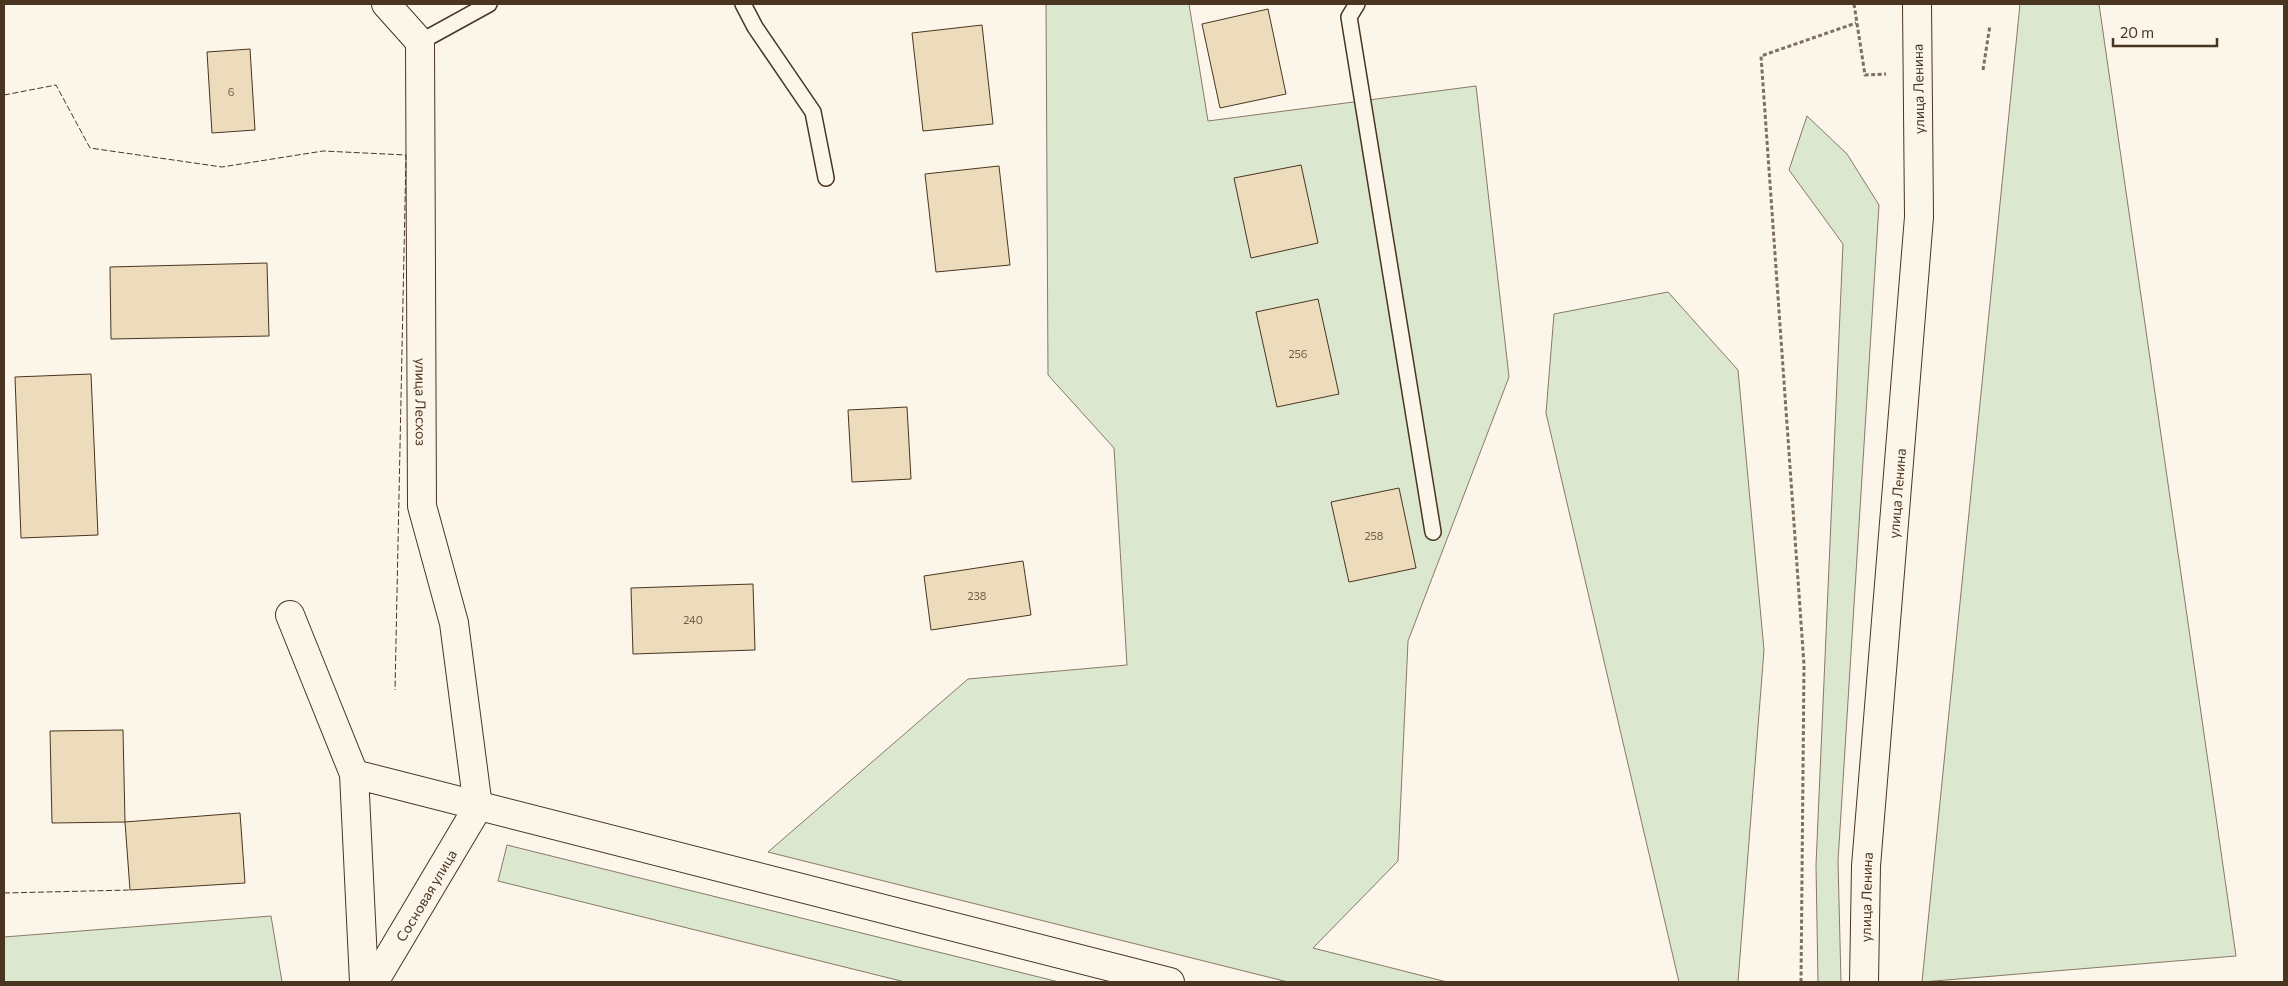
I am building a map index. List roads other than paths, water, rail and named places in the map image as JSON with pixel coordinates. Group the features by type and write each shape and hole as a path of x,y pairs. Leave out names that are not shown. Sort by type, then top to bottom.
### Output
{"street":[{"path":"386,4 420,42"},
{"name":"улица Ленина","path":"1864,982 1866,866 1919,217 1917,4"},
{"name":"улица Лесхоз","path":"420,42 422,506 454,623 478,808"},
{"path":"290,615 354,774 364,982"},
{"path":"354,774 478,808 1170,982"},
{"name":"Сосновая улица","path":"374,982 478,808"}],"lane":[{"path":"420,42 489,4"},
{"path":"742,4 755,27 813,112 826,178"},
{"path":"1357,4 1349,17 1433,532"}]}
